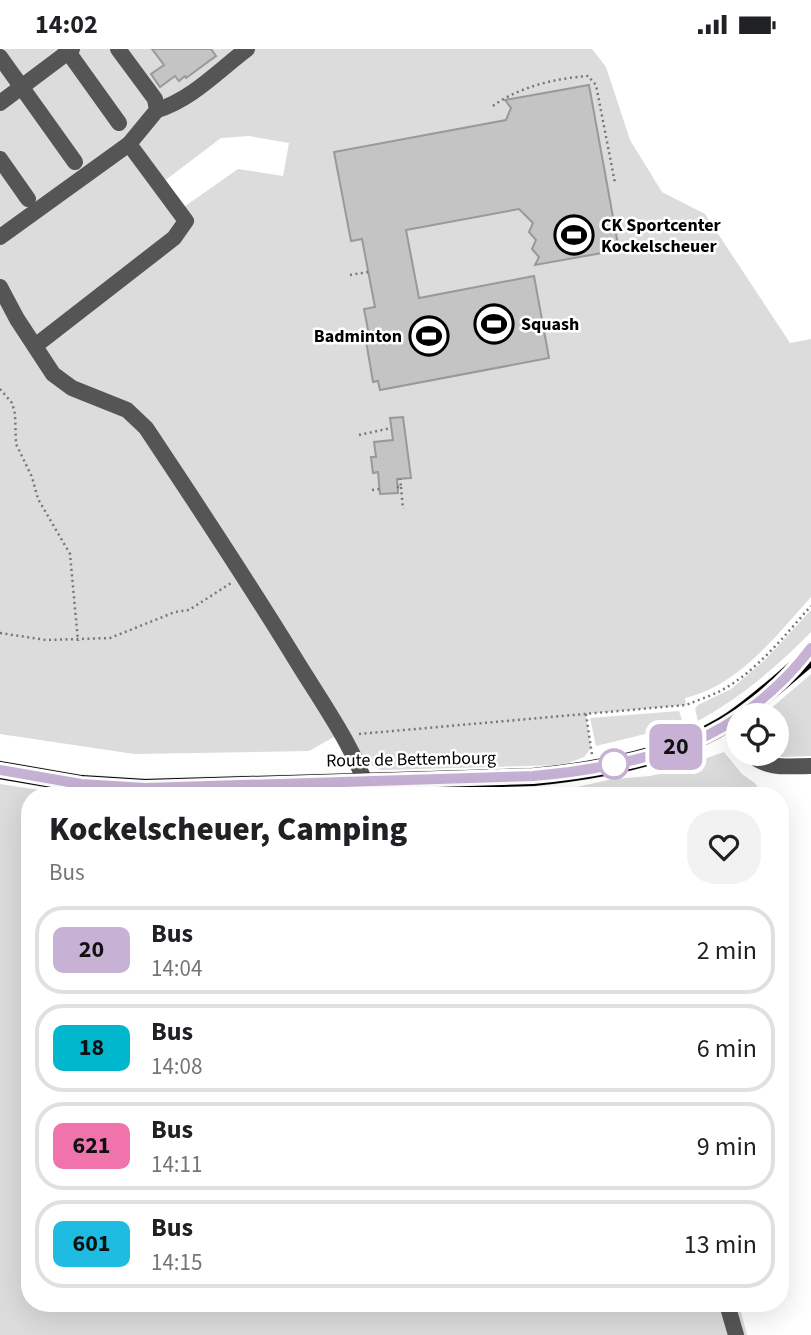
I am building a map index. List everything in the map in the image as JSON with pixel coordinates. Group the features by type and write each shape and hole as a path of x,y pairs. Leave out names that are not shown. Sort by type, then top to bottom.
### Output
{"main road":[{"name":"Route de Bettembourg","path":"797,667 811,648"},
{"name":"Route de Bettembourg","path":"760,703 811,656"},
{"name":"Route de Bettembourg","path":"381,787 595,769 726,732"},
{"name":"Route de Bettembourg","path":"0,770 81,784 129,787"}],"street":[{"path":"118,49 155,99 157,110"},
{"path":"0,237 128,144 157,110 189,94 247,49"},
{"path":"0,103 69,50 118,123"},
{"path":"0,57 75,162"},
{"path":"35,346 174,238 186,221 128,144"},
{"path":"0,159 28,199"},
{"path":"0,287 53,374 72,388 127,410 146,428 243,575 342,736 367,787"},
{"path":"770,766 811,766"},
{"path":"729,1312 736,1335"}],"path":[{"path":"493,106 504,98 564,78 588,76 596,85 615,183"},
{"path":"351,275 369,272"},
{"path":"0,389 12,403 16,444 38,499 70,554 78,641"},
{"path":"359,435 391,428"},
{"path":"400,479 403,509"},
{"path":"372,490 379,489"},
{"path":"0,633 46,640 110,638 175,612 189,610 243,575"},
{"path":"342,736 686,705 724,689 766,655 811,605"},
{"path":"586,714 595,769"}],"shaded area":[{"path":"0,49 592,49 606,67 630,140 662,192 705,214 790,343 811,339 811,597 755,658 722,683 685,698 686,705 586,714 591,748 584,757 563,765 381,770 365,762 334,737 309,751 134,754 0,734","holes":["249,136 289,143 283,176 238,169 178,211 159,185 221,138"]},
{"path":"811,610 811,632 798,645 744,692 698,721 695,709 698,705 731,689 766,659"},
{"path":"811,674 811,756 789,757 789,703 777,703"},
{"path":"679,711 682,720 674,727 596,746 590,718"},
{"path":"724,752 726,766 735,766 757,787 577,787 613,779 650,776 681,769 682,771 699,765 698,761"},
{"path":"0,784 21,787 21,1312 741,1312 747,1335 0,1335"}],"building":[{"path":"152,49 211,49 216,56 186,78 185,76 179,81 175,76 160,87 151,74 164,65"},
{"name":"CK Sportcenter Kockelscheuer","path":"589,85 619,250 535,265 539,257 532,249 536,240 529,232 533,223 519,209 406,230 419,298 534,276 549,358 380,390 378,381 373,382 366,341 370,340 364,309 375,307 362,239 351,241 334,152 506,120 511,108 505,100"},
{"path":"403,417 411,478 397,479 398,493 380,494 378,472 373,473 371,457 376,457 374,442 393,440 390,418"}],"bus line":[{"name":"20","path":"172,787 533,776 604,767 701,738 749,708 797,667 811,648"},
{"name":"20","path":"0,770 81,784 129,787"}],"place":[{"name":"CK Sportcenter Kockelscheuer","path":"574,235"},
{"name":"Squash","path":"494,324"},
{"name":"Badminton","path":"429,336"}]}
